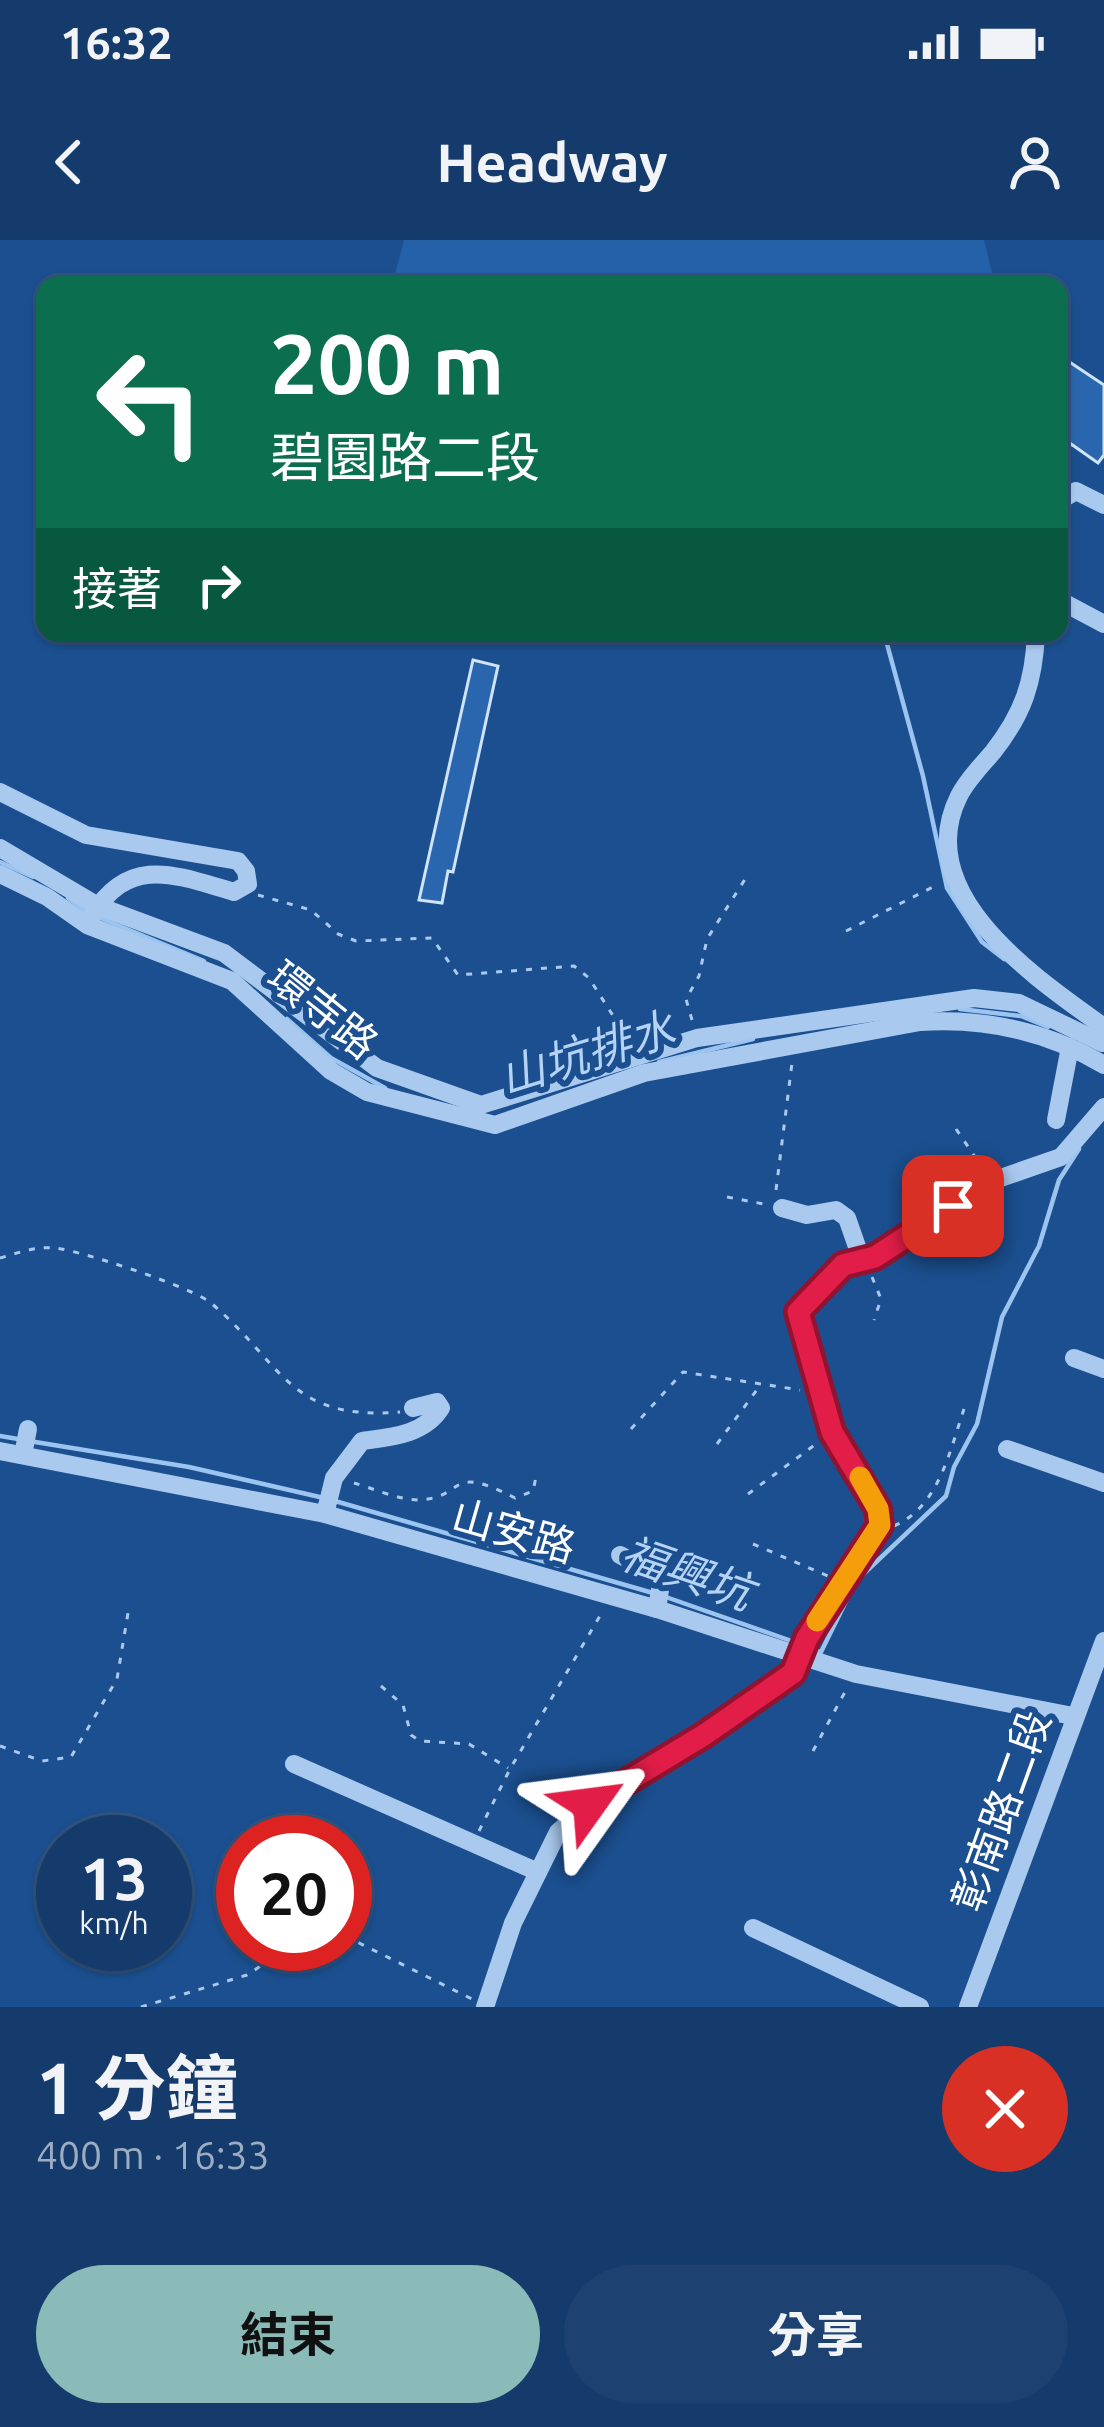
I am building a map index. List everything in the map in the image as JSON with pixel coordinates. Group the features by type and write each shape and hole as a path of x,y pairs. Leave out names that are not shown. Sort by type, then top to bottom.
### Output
{"street":[{"path":"1068,496 1076,491 1104,505"},
{"path":"1068,605 1104,624"},
{"path":"1035,642 1025,705 958,796 950,856 987,933 1093,1042 1056,1120"},
{"path":"0,792 86,835 238,861 246,872 248,884 234,892 168,873 144,874 112,886 93,915"},
{"name":"環寺路","path":"0,848 93,915 224,953 372,1082"},
{"name":"環寺路","path":"0,874 232,981 332,1071 495,1125 642,1065 703,1047 974,998 1019,1003 1093,1042 1104,1064"},
{"path":"938,885 958,876"},
{"name":"環寺路","path":"787,1031 967,1019 1093,1042"},
{"path":"485,2006 513,1923 558,1832 590,1804 793,1673 841,1581 880,1525 878,1509 832,1432 798,1312 843,1265 875,1257 992,1181 1061,1157 1104,1107"},
{"path":"782,1208 807,1214 836,1210 847,1218 862,1261"},
{"path":"1074,1358 1104,1369"},
{"path":"325,1514 334,1478 362,1441 404,1435 424,1425 441,1408 427,1402 413,1408"},
{"path":"23,1455 28,1430"},
{"path":"1006,1449 1104,1483"},
{"name":"山安路","path":"0,1451 325,1514 657,1609 856,1674 1073,1716"},
{"path":"620,1556 662,1576 657,1609"},
{"name":"彰南路二段","path":"968,2007 1104,1640"},
{"path":"294,1764 538,1872"},
{"path":"753,1928 920,2007"}],"path":[{"path":"703,1047 686,999 699,976 707,939 749,872"},
{"path":"847,931 938,885"},
{"path":"234,892 311,910 338,934 356,941 433,938 458,975 574,966 589,977 642,1065"},
{"path":"782,1208 776,1197 787,1031"},
{"path":"956,1129 992,1181"},
{"path":"728,1197 782,1208"},
{"path":"0,1258 55,1248 181,1288 207,1299 307,1400 365,1414 413,1408"},
{"path":"862,1261 881,1299 874,1320"},
{"path":"631,1429 683,1372 821,1395"},
{"path":"717,1444 760,1385"},
{"path":"880,1525 902,1524 926,1500 939,1481 964,1408"},
{"path":"748,1494 832,1432"},
{"path":"334,1478 418,1500 462,1480 485,1483 514,1498 533,1491 536,1477"},
{"path":"753,1544 841,1581"},
{"path":"473,1843 510,1769 611,1596"},
{"path":"0,1746 42,1761 71,1757 117,1679 128,1613"},
{"path":"813,1751 856,1674"},
{"path":"381,1686 404,1705 411,1735 420,1741 469,1744 510,1769"},
{"path":"372,1950 485,2006"},
{"path":"141,2007 253,1971"}],"shaded area":[{"path":"404,240 984,240 993,276 394,276"}],"building":[{"path":"1068,361 1104,385 1104,455 1098,463 1071,444 1068,449"},
{"path":"473,660 498,666 453,872 448,871 442,903 419,900"}],"waterway":[{"path":"886,642 947,888 982,942 1004,959"},
{"name":"山坑排水","path":"0,862 33,877"},
{"name":"山坑排水","path":"68,898 88,913"},
{"name":"山坑排水","path":"98,917 204,961"},
{"name":"山坑排水","path":"960,1009 1021,1016 1048,1027"},
{"name":"山坑排水","path":"287,1019 331,1058 385,1088"},
{"name":"山坑排水","path":"659,1062 753,1039"},
{"name":"福興坑","path":"811,1648 821,1652 856,1581 946,1496 954,1467 977,1424 1002,1317 1039,1246 1059,1180 1079,1149"},
{"name":"福興坑","path":"0,1436 18,1439"},
{"name":"福興坑","path":"29,1441 189,1467 324,1498"},
{"name":"福興坑","path":"335,1501 653,1593"},
{"name":"福興坑","path":"663,1596 800,1644"}],"slow traffic":[{"path":"817,1621 880,1525 878,1509 860,1477"}],"route":[{"path":"590,1804 704,1735 793,1673 807,1638 880,1525 878,1509 832,1432 798,1312 843,1265 875,1257 953,1206"}]}
